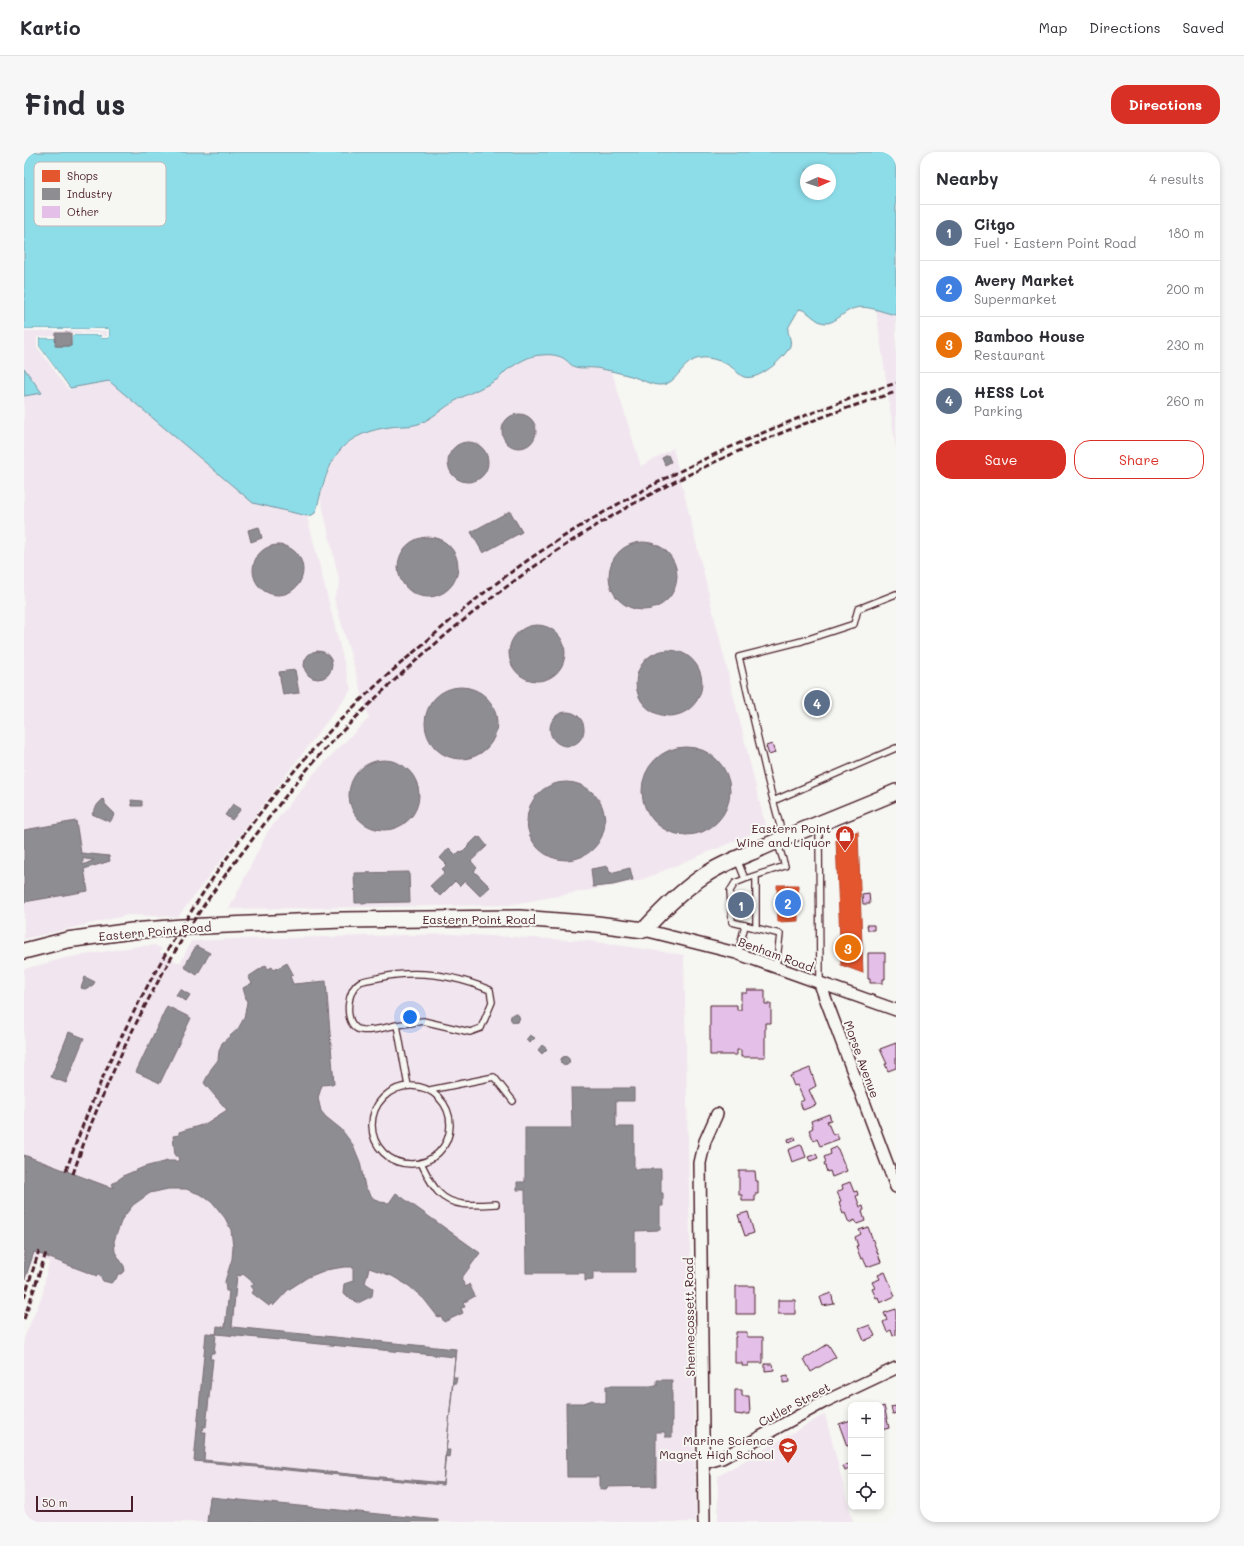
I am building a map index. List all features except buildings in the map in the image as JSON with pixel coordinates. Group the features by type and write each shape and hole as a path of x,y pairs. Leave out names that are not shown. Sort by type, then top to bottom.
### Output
{"main road":[{"path":"644,930 690,885 718,867 896,792"},
{"name":"Eastern Point Road","path":"24,951 67,940 132,931 190,926 327,920 519,918 598,924 644,930"}],"street":[{"name":"Benham Road","path":"644,930 738,954 896,1010"},
{"name":"Morse Avenue","path":"820,984 896,1187"},
{"name":"Shennecossett Road","path":"704,1522 700,1163 705,1141 717,1114"},
{"name":"Cutler Street","path":"704,1463 722,1458 824,1402 896,1368"}],"lane":[{"path":"776,968 780,934 732,922 730,891 735,883 785,866 773,801 739,657 854,624 858,609 896,594"},
{"path":"773,801 896,748"},
{"path":"819,824 820,984"},
{"path":"737,859 745,879"},
{"path":"756,876 756,928"},
{"path":"738,954 745,925"},
{"path":"429,973 445,976 490,990 492,1002 481,1028 470,1032 423,1021 397,1025 365,1031 356,1028 350,1020 348,999 353,989 360,982 385,976 429,973"},
{"path":"397,1025 408,1086"},
{"path":"430,1090 494,1077 513,1101"},
{"path":"408,1086 418,1086 430,1090 441,1099 448,1110 450,1123 449,1136 442,1148 433,1158 421,1163 408,1164 396,1161 377,1145 373,1133 372,1120 376,1108 382,1098 392,1090 408,1086"},
{"path":"421,1163 438,1192 448,1201 461,1204 496,1204"}],"shaded area":[{"path":"876,309 896,315 896,449 888,394"},
{"path":"24,329 109,329 109,338 70,388 109,381 253,502 307,516 351,690 178,917 128,915 24,939 24,396 42,393 24,368"},
{"path":"537,355 554,355 564,359 573,367 596,368 612,372 641,466 673,448 766,828 639,881 508,905 229,909 268,831 315,772 369,718 334,598 340,584 320,496 333,460 341,448 359,436 379,429 411,426 424,422 455,401 499,378 517,363"},
{"path":"451,934 591,941 684,955 696,1522 24,1522 24,1338 43,1293 49,1262 34,1257 24,1286 24,969 65,958 139,946 155,945 162,949 160,952 177,962 181,962 191,941"},
{"name":"Marine Science Magnet High School","path":"825,1414 848,1503 848,1510 850,1510 853,1522 718,1522 718,1476"}],"water":[{"path":"24,152 896,152 896,315 872,308 860,307 854,308 835,320 826,323 819,321 803,310 799,309 788,328 790,346 787,351 776,363 762,373 748,378 742,376 732,367 722,362 708,358 699,358 686,365 667,384 656,385 631,376 596,368 575,367 564,358 558,356 533,356 507,370 498,379 488,385 455,401 421,423 377,429 351,440 338,453 332,463 324,481 315,513 312,515 307,516 253,503 109,381 70,388 39,346 39,338 55,338 56,346 71,346 71,335 101,335 101,338 109,338 109,329 24,329"},
{"path":"24,368 42,393 24,396"}],"pier":[{"path":"24,329 109,329 109,338 101,338 101,335 72,335 71,346 55,346 55,338 39,338 39,346 71,390 69,390 37,347 37,337 56,336 71,333 101,333 103,336 107,336 107,331 24,331"}],"railway":[{"path":"66,1171 112,1056 140,1000 170,946 203,893 238,842 276,793 316,746 370,691 453,618 504,577 574,530 617,504 662,480 754,437 848,399 896,383"},
{"path":"73,1174 84,1142 124,1048 155,987 197,915 286,795 329,745 389,685 453,629 519,577 589,530 625,508 738,451 817,419 896,392"},
{"path":"24,1298 39,1251"},
{"path":"24,1319 46,1253"}],"place":[{"name":"HESS Lot","path":"817,703"},
{"name":"Eastern Point Wine and Liquor","path":"845,852"},
{"name":"Avery Market","path":"788,903"},
{"name":"Citgo","path":"741,905"},
{"name":"Bamboo House","path":"848,948"},
{"name":"Marine Science Magnet High School","path":"788,1464"}]}
